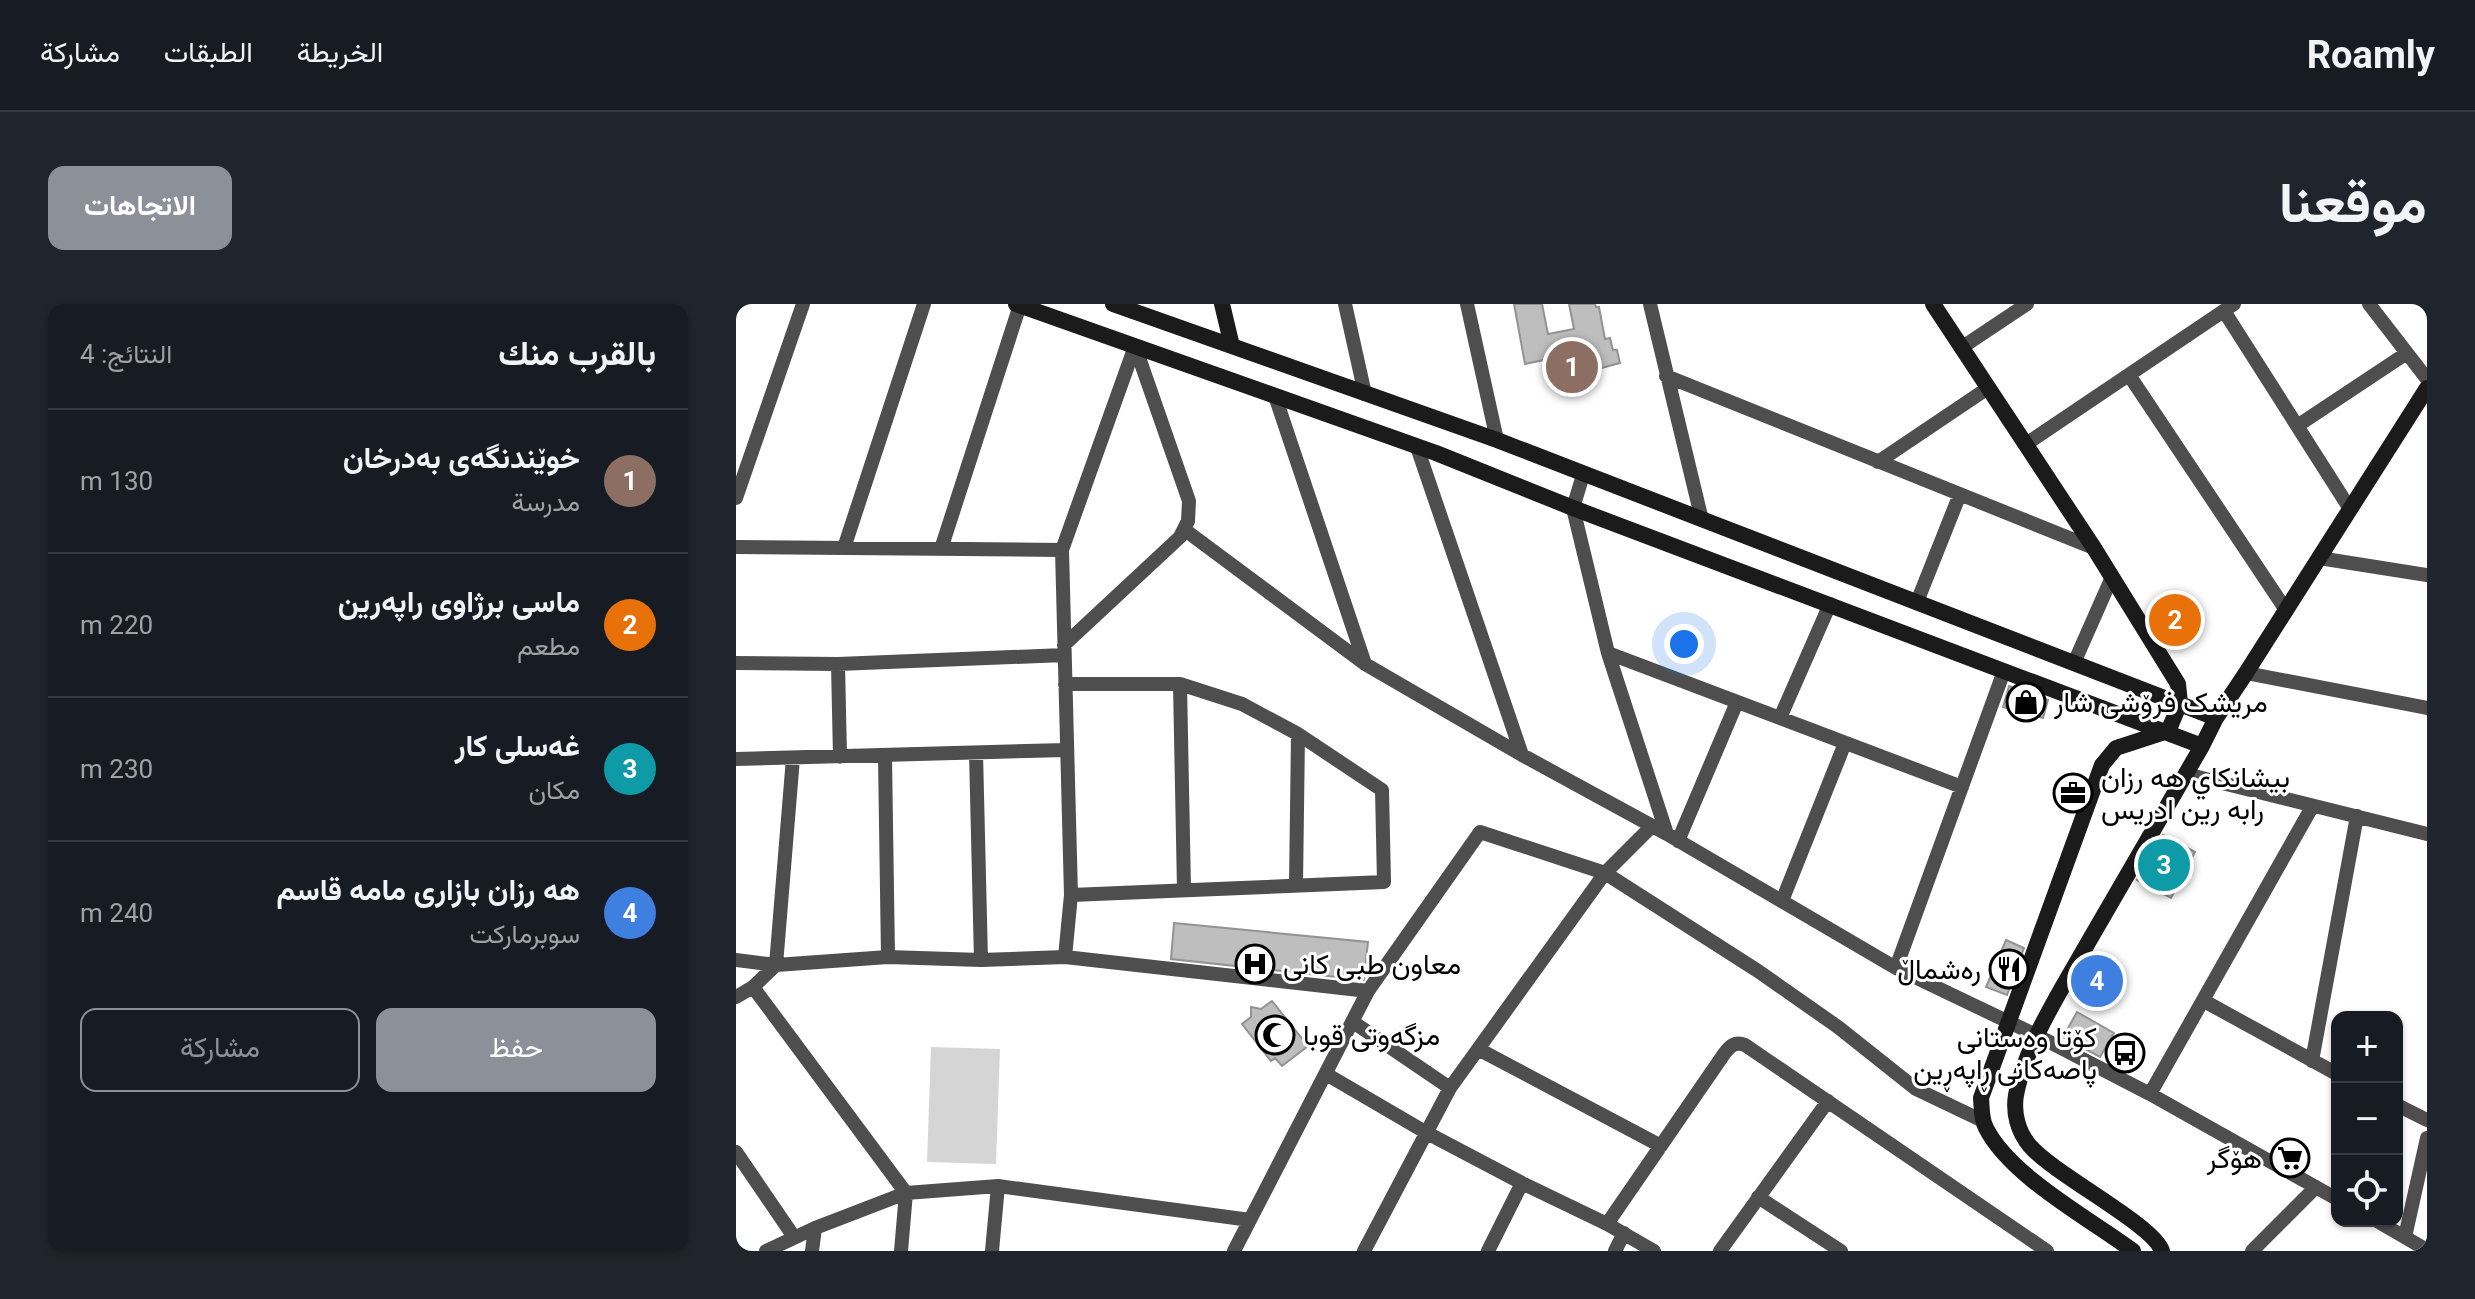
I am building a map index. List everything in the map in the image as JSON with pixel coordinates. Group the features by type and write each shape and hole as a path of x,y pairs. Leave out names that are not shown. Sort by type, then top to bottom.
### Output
{"street":[{"path":"736,498 803,304"},
{"path":"844,548 924,304"},
{"path":"1113,304 1497,440 2216,718"},
{"path":"1222,304 1232,346"},
{"path":"1345,304 1365,394"},
{"path":"1467,304 1497,440"},
{"path":"1650,304 1702,520"},
{"path":"1933,304 2094,548 2178,684 2180,703 2176,719 2165,732 2116,748 2102,765 1981,1098 1983,1121 1996,1144 2036,1182 2133,1251"},
{"path":"1961,348 2027,304"},
{"path":"2369,304 2427,379"},
{"path":"941,549 1018,305 1417,447 2202,746"},
{"path":"2026,444 2229,308 2297,426 2350,509"},
{"path":"736,663 838,664 1064,650 1185,530 1190,511 1135,346"},
{"path":"1065,957 1071,895 1062,550 1135,346"},
{"path":"2297,426 2407,353"},
{"path":"2129,375 2286,610"},
{"path":"1666,376 2094,548"},
{"path":"1878,462 1988,388"},
{"path":"2162,1251 2152,1235 2042,1158 2023,1138 2016,1112 2016,1098 2038,1036 2056,999 2216,718 2427,388"},
{"path":"1275,396 1365,664"},
{"path":"1417,447 1522,755"},
{"path":"1583,475 1573,508 1608,653 1672,838"},
{"path":"1917,602 1960,494"},
{"path":"1185,530 1365,664 1896,968 2150,1094 2331,1196"},
{"path":"736,547 1062,550"},
{"path":"2319,558 2427,575"},
{"path":"2074,663 2112,577"},
{"path":"1780,718 1830,604"},
{"path":"1608,653 1962,787"},
{"path":"838,664 840,757"},
{"path":"1896,968 2004,671"},
{"path":"2246,673 2427,708"},
{"path":"1065,684 1180,684 1242,704 1298,734 1382,790 1384,882 1071,895"},
{"path":"1180,684 1184,889"},
{"path":"1672,838 1737,702"},
{"path":"1296,885 1298,734"},
{"path":"1782,901 1845,743"},
{"path":"736,759 1066,750"},
{"path":"976,753 981,960"},
{"path":"885,757 888,957"},
{"path":"736,997 753,987 776,965 793,758"},
{"path":"2186,774 2427,834"},
{"path":"2150,1094 2312,807"},
{"path":"2312,1061 2357,816"},
{"path":"1364,1251 1450,1088 1605,873 1652,826"},
{"path":"1234,1251 1368,991 1480,832 1605,873 1758,971 1838,1027 1916,1089 1983,1121"},
{"path":"736,960 776,965 888,957 981,960 1065,957 1368,991"},
{"path":"753,987 906,1193 901,1251"},
{"path":"2204,1001 2331,1071"},
{"path":"1353,1022 1450,1088"},
{"path":"1607,1224 1724,1054 1735,1044 1745,1045 2047,1251"},
{"path":"1478,1049 1661,1146"},
{"path":"1326,1074 1427,1133 1654,1251"},
{"path":"1720,1251 1828,1101"},
{"path":"2403,1108 2427,1120"},
{"path":"2405,1237 2427,1138"},
{"path":"736,1152 794,1237"},
{"path":"1488,1251 1522,1183"},
{"path":"992,1251 998,1186"},
{"path":"766,1251 815,1228 906,1193 998,1186 1250,1220"},
{"path":"2252,1251 2316,1187"},
{"path":"1758,1197 1841,1251"},
{"path":"2388,1227 2427,1250"},
{"path":"812,1251 815,1228"},
{"path":"1615,1251 1624,1233"}],"shaded area":[{"path":"931,1047 1000,1049 996,1164 927,1162"}],"building":[{"path":"1514,304 1542,304 1548,334 1574,329 1569,304 1595,304 1599,307 1605,339 1610,338 1620,363 1576,371 1572,354 1525,364"},
{"path":"2179,597 2196,620 2174,643 2154,620"},
{"name":"مریشک فرۆشی شار","path":"2009,686 2048,700 2043,718 2003,707"},
{"path":"2163,835 2195,852 2171,898 2137,880"},
{"path":"1174,923 1368,942 1364,980 1171,959"},
{"name":"رەشماڵ","path":"2006,940 2024,948 2007,995 1986,987"},
{"name":"مزگەوتی قوبا","path":"1272,1001 1308,1046 1282,1066 1275,1058 1271,1061 1242,1024 1251,1017 1251,1007 1261,1009"},
{"path":"2077,1012 2114,1033 2100,1057 2063,1037"}],"place":[{"name":"خوێندنگەی بەدرخان","path":"1572,367"},
{"name":"ماسی برژاوی راپەرین","path":"2175,620"},
{"name":"مریشک فرۆشی شار","path":"2026,702"},
{"name":"بيشانكاي هه رزان رابه رين ادريس","path":"2073,793"},
{"name":"غەسلی کار","path":"2164,865"},
{"name":"معاون طبی کانی","path":"1255,964"},
{"name":"رەشماڵ","path":"2009,969"},
{"name":"هه رزان بازارى مامه قاسم","path":"2097,981"},
{"name":"مزگەوتی قوبا","path":"1275,1035"},
{"name":"كۆتا وەستانی پاصەکانی ڕاپەڕین","path":"2125,1053"},
{"name":"هۆگر","path":"2290,1158"}]}
